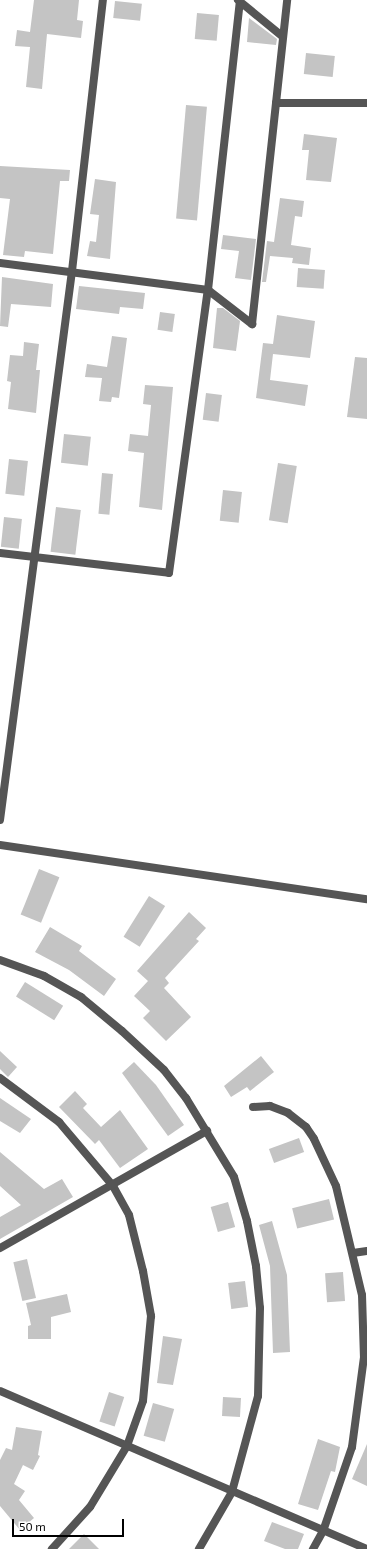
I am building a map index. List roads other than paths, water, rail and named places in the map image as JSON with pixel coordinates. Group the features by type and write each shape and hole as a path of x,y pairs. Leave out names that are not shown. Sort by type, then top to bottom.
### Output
{"street":[{"path":"0,820 33,556 72,271 102,0"},
{"path":"239,0 282,36"},
{"path":"0,553 169,573 208,290 239,0"},
{"path":"0,263 72,271 208,290 252,324 287,0"},
{"path":"276,103 367,103"},
{"path":"0,845 367,899"},
{"path":"0,960 44,976 75,994 122,1030 164,1070 207,1131 234,1177 248,1221 256,1266 260,1308 258,1396 232,1492 199,1549"},
{"path":"0,1078 59,1122 113,1186 129,1216 143,1271 151,1316 143,1401 128,1446 90,1507 52,1549"},
{"path":"254,1107 270,1106 288,1113 306,1127 314,1139 336,1186 362,1295 364,1357 362,1388 352,1447 323,1531 313,1549"},
{"path":"0,1248 113,1186 207,1131"},
{"path":"353,1253 367,1251"},
{"path":"0,1392 367,1549"}]}
